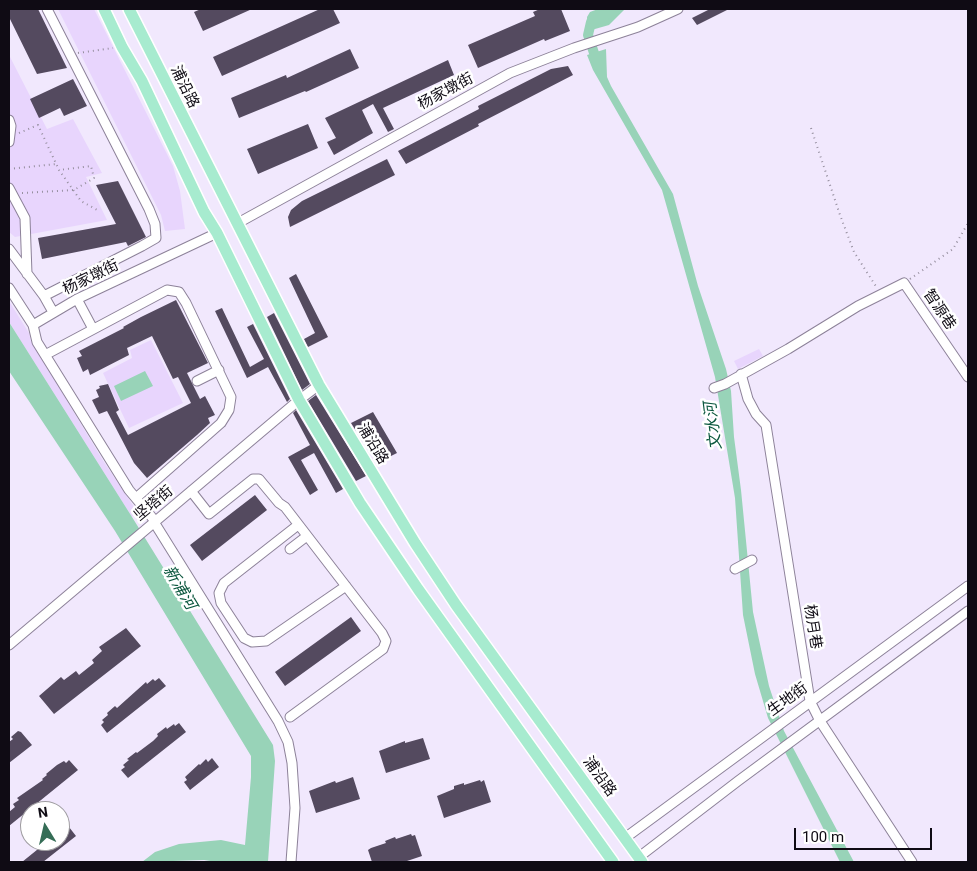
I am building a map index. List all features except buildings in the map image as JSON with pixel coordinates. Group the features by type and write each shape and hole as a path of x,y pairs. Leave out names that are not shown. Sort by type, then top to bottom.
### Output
{"main road":[{"path":"104,9 142,81 204,212 217,234 299,400 360,503 418,589 613,862"},
{"name":"浦沿路","path":"129,9 319,385 415,544 456,605 640,860"}],"street":[{"path":"44,296 156,238 155,224 149,209 47,9"},
{"name":"杨家墩街","path":"238,222 510,73 574,48 649,23 678,9"},
{"path":"9,120 11,126 9,139"},
{"path":"10,191 25,218 27,274"},
{"name":"杨家墩街","path":"33,325 77,299 217,234"},
{"path":"9,249 44,296 53,312"},
{"path":"714,388 795,345 858,306 904,283"},
{"name":"智源巷","path":"904,283 968,377"},
{"path":"9,288 33,325 37,342 45,355 129,490 154,522 278,721 288,742 292,763 295,808 290,862"},
{"path":"45,355 167,290 179,292 232,398 229,410 221,423 136,498"},
{"path":"77,299 93,329"},
{"path":"197,381 218,370"},
{"name":"杨月巷","path":"741,374 748,399 756,414 766,425 810,701 820,721 912,862"},
{"name":"坚塔街","path":"9,645 319,385"},
{"path":"191,491 210,514 253,479 259,479 279,503 285,507 382,633 386,642 383,649 290,717"},
{"path":"298,525 224,583 219,593 221,603 244,638 252,642 266,641 346,586"},
{"path":"290,549 307,536"},
{"path":"735,569 752,560"},
{"name":"生地街","path":"625,838 968,586"},
{"path":"640,860 781,749 968,611"}],"path":[{"path":"70,54 122,46"},
{"path":"9,139 38,125 59,170 81,201 98,211"},
{"path":"811,128 854,252 881,294"},
{"path":"9,169 56,164"},
{"path":"10,191 74,190 94,178 91,166 59,170"},
{"path":"904,283 953,249 968,223"}],"shaded area":[{"path":"58,9 94,9 173,166 180,191 185,229 165,231 161,215"},
{"path":"598,9 625,9 609,25 588,31 587,17 590,12"},
{"path":"606,49 607,77 611,86 673,194 698,286 726,369 731,391 734,437 753,612 769,686 784,731 854,862 840,862 768,718 755,674 743,615 735,498 715,377 662,190 593,70 587,55"},
{"path":"9,55 47,129 73,119 102,173 86,177 107,220 15,237 9,232"},
{"path":"9,301 102,459 136,510 132,517 9,322"},
{"path":"9,322 273,745 275,761 268,862 217,862 204,860 142,862 155,852 179,844 221,840 245,845 251,756 115,531 9,371"},
{"path":"151,340 183,403 129,428 103,373 132,358 130,350"},
{"path":"759,349 763,356 738,369 734,361"},
{"path":"145,371 153,386 121,401 114,386"}],"waterway":[{"name":"文水河","path":"598,65 588,35 591,22 617,9"}],"water label":[{"name":"新浦河","path":"179,588"}]}
